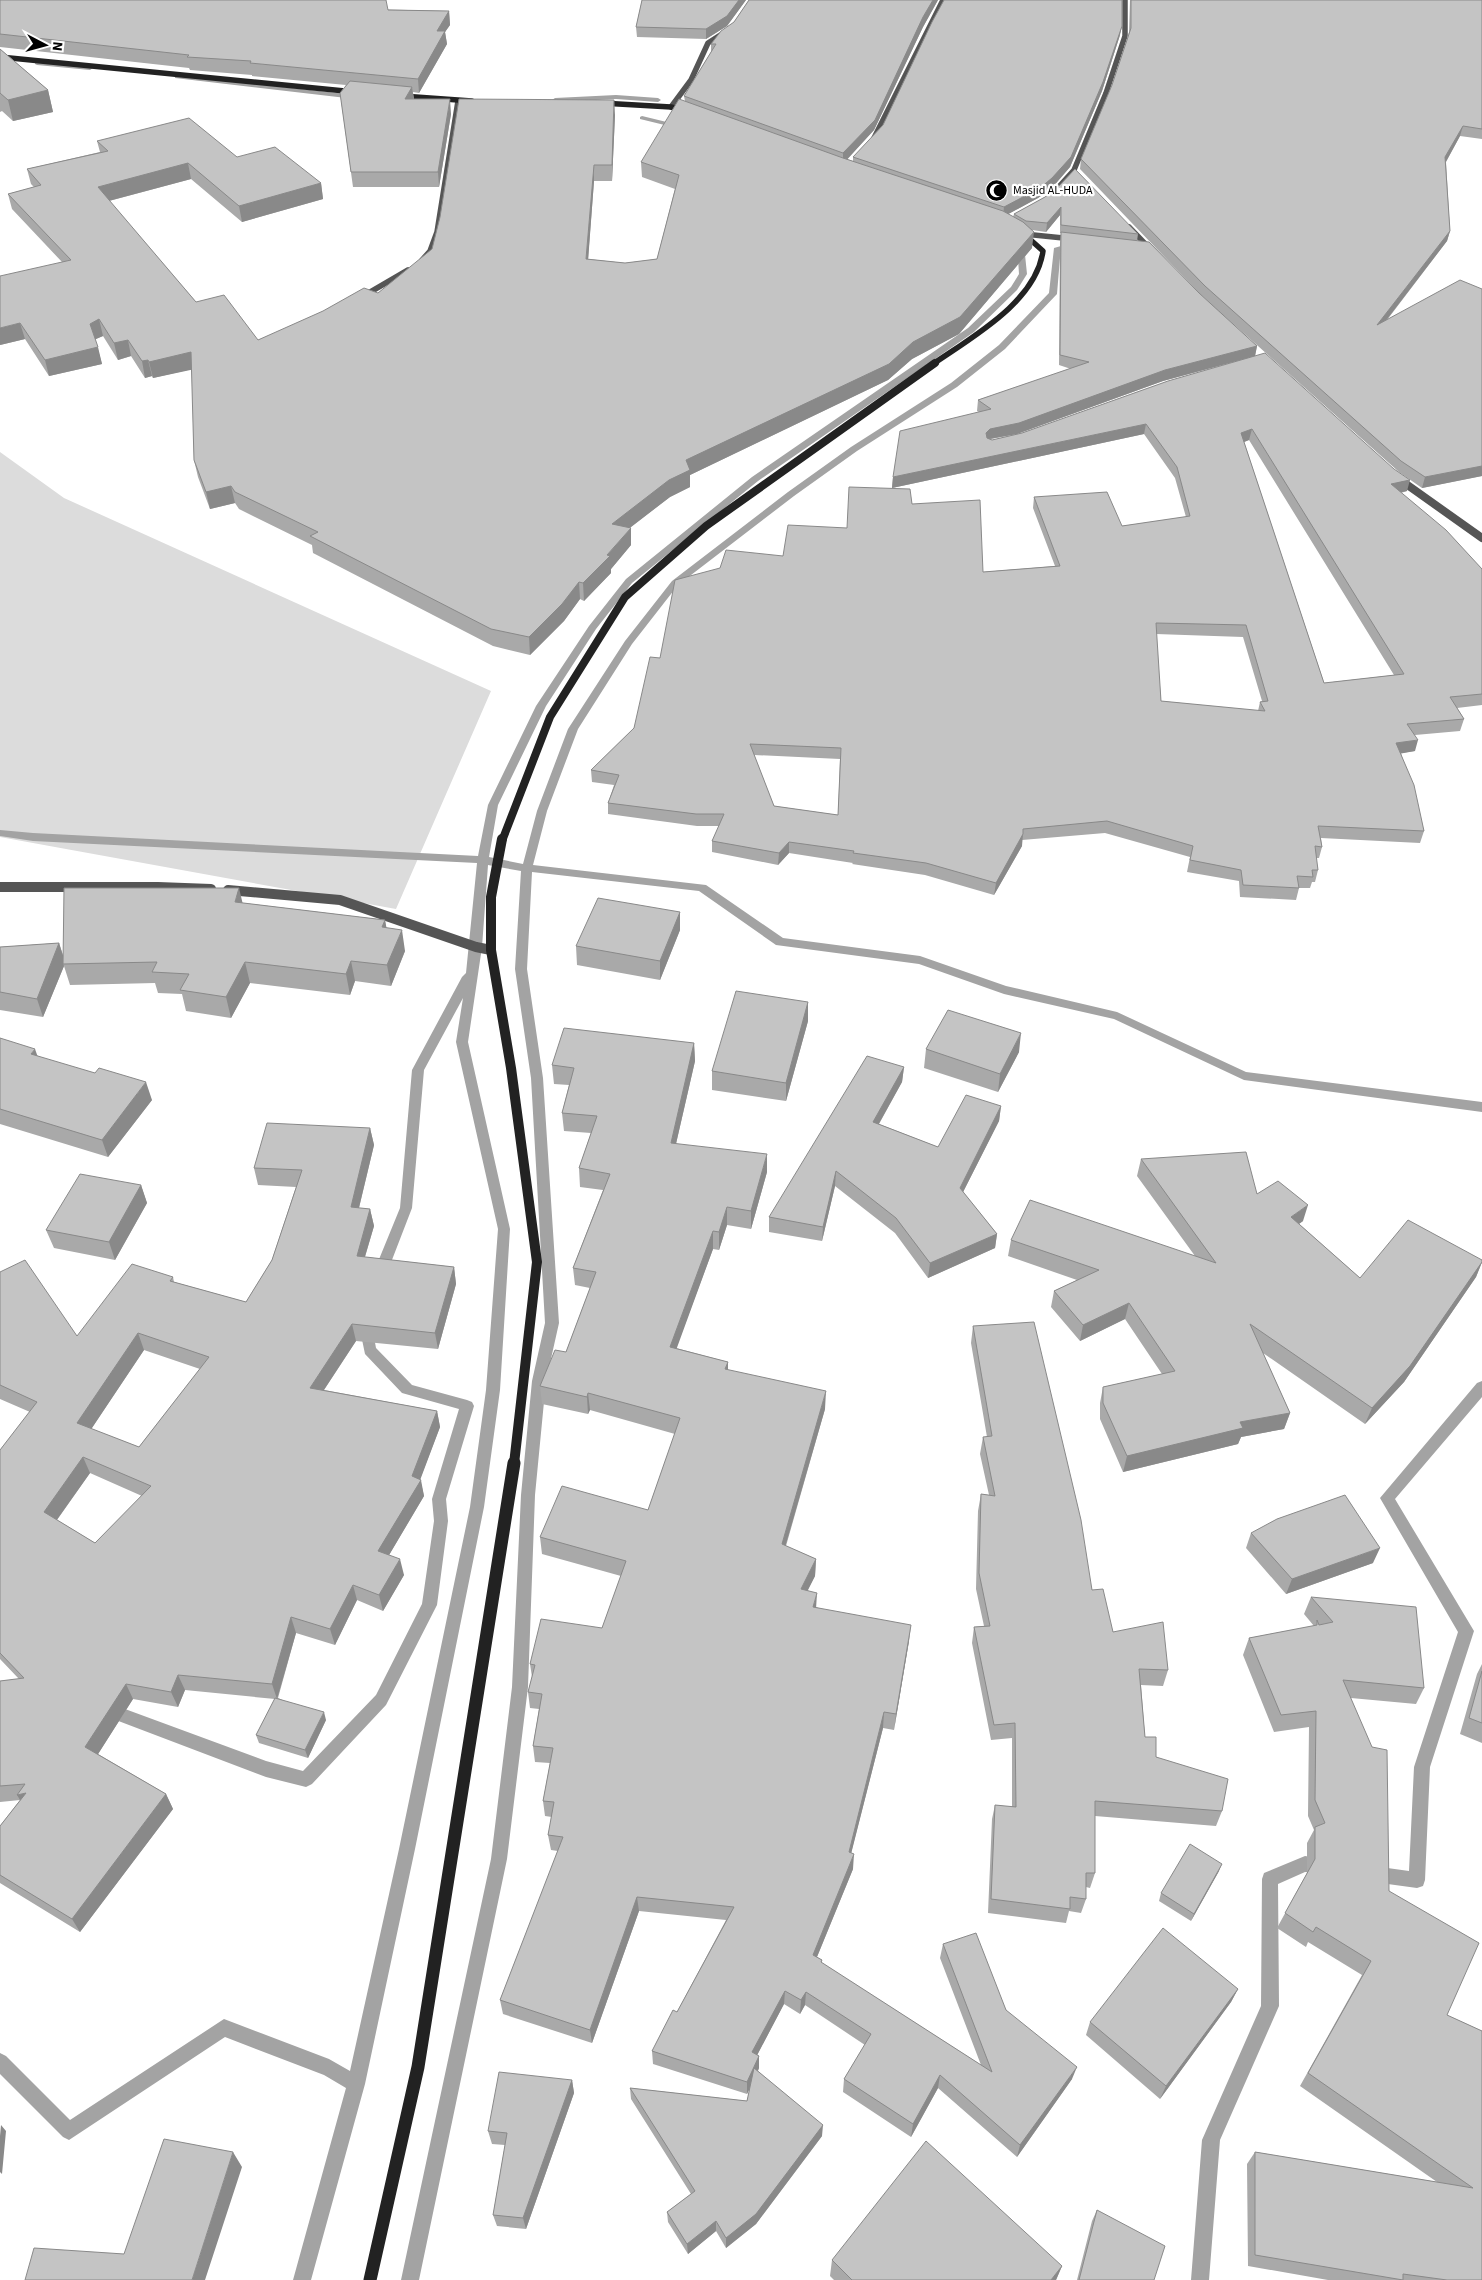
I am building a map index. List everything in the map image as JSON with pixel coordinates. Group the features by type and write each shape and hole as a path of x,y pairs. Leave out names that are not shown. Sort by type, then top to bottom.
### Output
{"street":[{"path":"867,145 878,133 927,29 943,0"},
{"path":"1048,197 1074,170 1106,92 1125,36 1125,0"},
{"path":"671,107 691,80 708,43 730,29"},
{"path":"0,57 359,92"},
{"path":"399,96 478,101"},
{"path":"350,303 405,273 430,251 436,232 458,101"},
{"path":"595,103 671,107 697,115"},
{"path":"1074,170 1079,175"},
{"path":"1122,220 1155,254"},
{"path":"370,2280 418,2068 512,1484 537,1262 511,1068 491,950 491,897 503,832 550,717 625,597 706,526 998,319 1025,292 1039,272 1042,262 1042,251 1017,230"},
{"path":"1024,234 1082,240"},
{"path":"1139,247 1149,248"},
{"path":"1395,476 1482,538"},
{"path":"0,887 36,889 170,886 340,900 476,947 491,950"}],"shaded area":[{"path":"0,452 64,498 491,691 396,909 0,837"}],"building":[{"path":"0,0 386,0 388,10 449,11 437,31 445,31 418,79 250,63 251,61 187,57 189,55 0,34"},
{"path":"642,0 739,0 727,16 706,29 636,27"},
{"path":"749,0 933,0 923,17 875,120 843,153 684,96 716,44 711,44 721,31 734,22"},
{"path":"944,0 1122,0 1122,26 1103,82 1071,157 1040,188 1004,207 853,157 883,125"},
{"path":"1131,0 1482,0 1482,129 1463,126 1445,157 1450,231 1377,325 1460,280 1482,289 1482,466 1425,477 1401,461 1205,286 1081,159 1112,85 1131,28"},
{"path":"0,49 48,90 8,100 0,93"},
{"path":"350,81 412,87 405,99 450,99 438,172 351,172 340,93"},
{"path":"459,99 614,100 612,165 594,165 586,259 625,263 657,259 679,175 641,162 679,99 843,158 1003,211 1023,222 1034,232 960,317 913,342 889,364 686,460 690,470 669,480 612,524 631,528 607,555 610,556 583,583 579,582 562,604 529,637 491,629 310,536 318,532 235,492 231,486 206,492 194,460 191,352 149,362 148,360 142,361 128,340 114,343 99,319 90,324 98,347 45,360 20,323 0,328 0,276 71,260 8,194 41,185 27,169 108,151 97,141 189,118 237,157 275,147 321,183 239,206 188,163 98,187 196,302 224,295 258,340 323,311 364,288 378,293 432,249 440,217"},
{"path":"1075,169 1138,234 1061,225 1061,207 1047,223 1026,221 1014,214 1045,197 1058,187"},
{"path":"1061,232 1149,242 1199,293 1257,346 1165,370 1019,423 990,429 986,433 987,438 992,440 1022,433 1168,381 1265,353 1394,469 1410,480 1391,484 1446,530 1482,569 1482,694 1450,697 1464,719 1407,724 1418,740 1396,743 1414,785 1424,831 1318,826 1322,847 1315,846 1318,870 1312,870 1313,877 1297,876 1299,888 1243,885 1241,870 1190,860 1193,846 1107,821 1023,829 1023,834 996,883 926,863 853,853 854,851 789,842 779,853 712,841 724,814 696,814 608,803 619,775 591,770 634,728 650,657 660,658 675,580 720,568 726,550 783,556 788,525 847,528 849,487 910,489 912,504 980,500 983,572 1060,566 1034,497 1107,492 1122,526 1190,516 1177,467 1146,424 893,477 900,431 991,409 978,400 1089,362 1060,355","holes":["1252,429 1404,674 1324,683 1241,433","1156,623 1246,625 1268,701 1260,702 1265,711 1161,701","750,744 841,748 838,815 774,806"]},
{"path":"64,888 239,888 235,902 385,920 382,927 402,930 387,965 351,961 346,974 245,962 226,997 180,990 189,974 152,972 157,962 63,964"},
{"path":"598,898 680,912 660,961 576,946"},
{"path":"59,943 37,999 0,992 0,947"},
{"path":"736,991 808,1002 786,1083 712,1071"},
{"path":"948,1010 1021,1033 1000,1074 926,1049"},
{"path":"564,1028 694,1043 671,1143 767,1154 751,1211 727,1207 719,1232 713,1231 670,1347 728,1362 725,1369 826,1391 782,1544 816,1559 801,1589 817,1593 813,1607 911,1625 896,1714 884,1712 849,1852 854,1854 813,1955 992,2072 943,1944 976,1933 1006,2010 1077,2067 1020,2145 940,2075 913,2124 844,2079 871,2034 806,1992 801,2000 785,1991 752,2052 759,2056 747,2082 652,2051 673,2010 677,2012 734,1907 637,1897 590,2030 500,2000 563,1837 548,1835 554,1802 543,1801 553,1748 533,1746 542,1694 528,1692 535,1665 530,1664 541,1619 602,1628 626,1561 540,1537 562,1486 648,1510 680,1418 588,1393 587,1397 540,1386 555,1350 566,1352 596,1272 573,1268 610,1174 579,1168 597,1116 562,1113 574,1068 552,1065"},
{"path":"0,1038 35,1049 31,1054 95,1073 99,1068 146,1082 102,1140 0,1109"},
{"path":"867,1056 904,1067 873,1122 938,1147 966,1095 1001,1106 960,1188 997,1234 930,1263 896,1218 836,1171 823,1227 769,1217"},
{"path":"267,1123 370,1128 351,1207 370,1209 357,1256 454,1267 435,1333 352,1324 310,1388 437,1411 412,1476 421,1480 378,1551 400,1559 379,1595 353,1585 330,1629 291,1617 272,1684 178,1675 171,1692 126,1684 85,1747 166,1794 72,1919 0,1875 0,1826 26,1793 17,1795 25,1784 0,1786 0,1681 24,1678 0,1653 0,1450 37,1402 0,1385 0,1272 25,1260 77,1336 132,1264 173,1277 170,1281 246,1302 272,1260 302,1170 254,1168","holes":["138,1333 209,1357 139,1447 77,1423","83,1457 151,1486 95,1543 44,1512"]},
{"path":"1246,1152 1257,1194 1278,1181 1308,1205 1291,1217 1360,1278 1408,1220 1482,1260 1482,1262 1410,1366 1372,1408 1250,1324 1290,1413 1240,1422 1243,1428 1127,1456 1103,1403 1103,1387 1175,1371 1129,1303 1083,1325 1054,1291 1099,1270 1011,1240 1030,1200 1216,1263 1141,1159"},
{"path":"80,1174 141,1185 109,1242 46,1230"},
{"path":"1034,1322 1081,1520 1092,1590 1103,1589 1113,1632 1163,1622 1168,1670 1139,1669 1145,1737 1156,1737 1156,1757 1228,1779 1222,1811 1095,1801 1095,1873 1086,1873 1086,1899 1070,1897 1070,1909 991,1899 995,1805 1016,1807 1015,1723 994,1725 974,1627 990,1626 979,1573 981,1494 995,1496 983,1437 992,1436 973,1326"},
{"path":"1345,1495 1380,1548 1292,1579 1251,1533 1277,1519"},
{"path":"1311,1597 1416,1607 1424,1688 1343,1680 1372,1747 1387,1750 1389,1891 1479,1943 1447,2015 1482,2031 1482,2280 1447,2280 1403,2274 1403,2280 1255,2255 1255,2152 1473,2188 1308,2073 1371,1961 1316,1927 1313,1932 1285,1913 1315,1859 1315,1827 1325,1823 1315,1800 1316,1711 1281,1715 1249,1638 1317,1625 1317,1620 1319,1625 1333,1622"},
{"path":"1482,1671 1482,1723 1469,1718"},
{"path":"275,1698 324,1712 305,1750 256,1735"},
{"path":"1190,1844 1222,1864 1194,1914 1161,1893"},
{"path":"1163,1928 1238,1989 1166,2086 1090,2022"},
{"path":"754,2068 823,2125 756,2214 726,2238 716,2221 687,2244 667,2212 695,2191 630,2088 747,2101"},
{"path":"499,2072 572,2080 523,2218 493,2215 507,2133 488,2131"},
{"path":"164,2139 233,2152 192,2280 25,2280 34,2248 124,2254"},
{"path":"926,2141 1062,2266 1051,2280 852,2280 832,2260"},
{"path":"1097,2210 1165,2246 1154,2280 1079,2280"}],"waterway":[{"path":"37,63 90,68"},
{"path":"177,77 355,97"},
{"path":"555,100 616,97 658,100"},
{"path":"642,118 681,127"},
{"path":"483,860 493,805 541,706 592,628 629,581 755,479 971,330 1014,288 1023,274 1020,245"},
{"path":"527,868 542,811 573,729 628,643 675,583 791,494 854,449 954,385 1002,347 1053,294 1058,248"},
{"path":"0,833 33,837 483,860"},
{"path":"356,2084 407,1849 477,1507 493,1390 504,1229 462,1042 476,947 483,860"},
{"path":"483,860 527,868"},
{"path":"410,2280 499,1859 520,1687 528,1495 539,1381 552,1323 537,1078 521,969 527,868"},
{"path":"527,868 702,888 780,942 920,960 1004,990 1117,1016 1244,1076 1482,1107"},
{"path":"380,1274 406,1208 418,1070 468,977"},
{"path":"106,1709 266,1769 306,1779 381,1700 429,1605 441,1521 439,1499 467,1406 407,1389 370,1350 366,1325"},
{"path":"1373,1874 1417,1880 1422,1767 1466,1631 1387,1498 1482,1387"},
{"path":"1200,2280 1211,2140 1270,2006 1270,1879 1305,1864 1323,1866"},
{"path":"0,2062 69,2131 224,2028 329,2068 356,2084"},
{"path":"302,2280 356,2084"}],"place":[{"name":"Masjid AL-HUDA","path":"997,190"}]}
